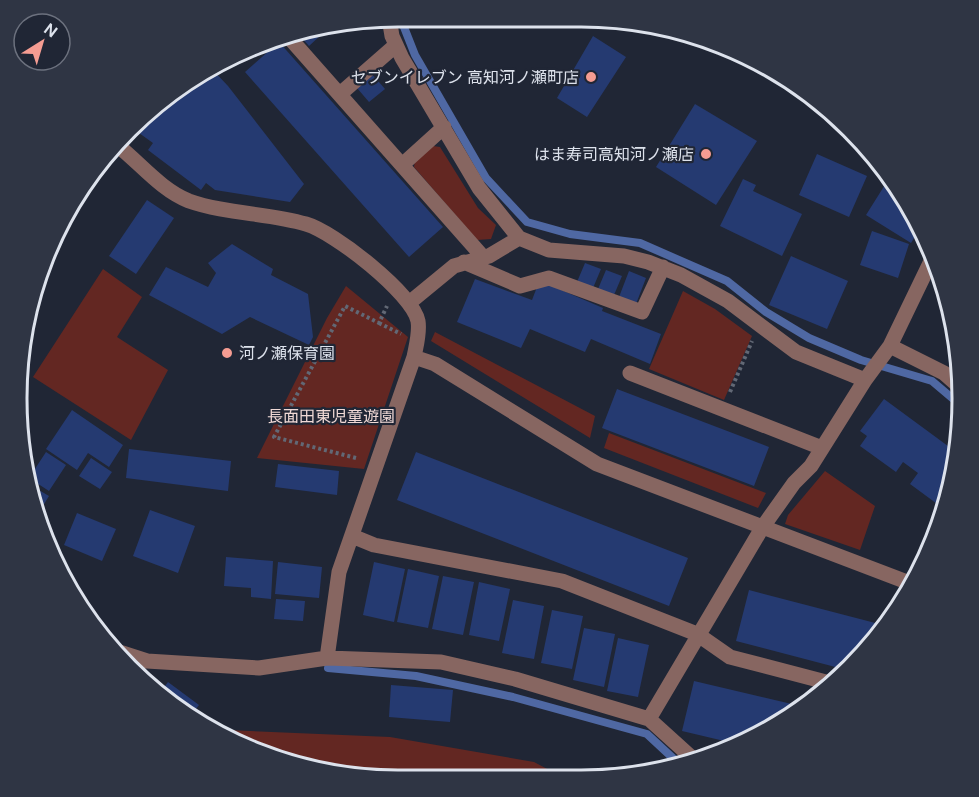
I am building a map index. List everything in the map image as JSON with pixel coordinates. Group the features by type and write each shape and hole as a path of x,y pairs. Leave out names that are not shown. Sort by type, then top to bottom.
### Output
{"street":[{"path":"391,27 396,45 479,188 519,238 549,250 624,256 663,267 728,301 796,352 867,376"},
{"path":"294,43 483,257"},
{"path":"340,94 396,45"},
{"path":"402,165 444,128"},
{"path":"123,150 165,187 190,201 308,224 338,239 397,290 409,303 418,320 418,337 414,357 339,572 327,658"},
{"path":"409,303 454,266 483,257 519,238"},
{"path":"464,262 520,286 549,278 642,312 663,267"},
{"path":"649,719 697,634 762,528 822,448 886,350 928,268"},
{"path":"886,350 945,373 951,379"},
{"path":"414,357 435,364 597,464 904,581"},
{"path":"630,373 822,448"},
{"path":"352,536 374,545 562,581 697,634 730,657 822,681"},
{"path":"131,655 147,660 259,668 327,658 441,662 515,679 649,719 687,754"},
{"path":"143,668 147,660"}],"path":[{"path":"380,322 397,290"},
{"path":"360,449 356,459 274,437 345,306 403,335 399,346"},
{"path":"726,401 759,324"}],"green space":[{"path":"433,146 440,147 478,208 496,225 491,239 477,240 414,167 415,160"},
{"path":"103,269 142,297 117,337 168,370 131,440 33,377"},
{"name":"長面田東児童遊園","path":"346,286 408,337 364,469 257,458 327,318"},
{"path":"683,291 715,309 752,336 724,400 649,369"},
{"path":"435,332 595,416 590,438 431,341"},
{"path":"609,433 766,493 758,508 604,448"},
{"path":"825,471 875,506 860,550 785,524 788,515"},
{"path":"231,730 390,737 534,762 549,770 398,770 350,767 279,750"}],"building":[{"path":"321,35 309,46 303,40"},
{"name":"セブンイレブン 高知河ノ瀬町店","path":"593,36 626,57 587,117 557,98"},
{"path":"282,46 443,227 409,257 245,72 270,50"},
{"path":"372,74 385,89 369,102 357,88"},
{"path":"217,75 304,184 290,202 215,190 206,183 201,190 148,150 153,143 139,133 172,104"},
{"name":"はま寿司高知河ノ瀬店","path":"695,104 757,141 716,205 656,167"},
{"path":"817,154 867,176 849,217 799,195"},
{"path":"743,179 756,185 753,191 802,214 782,256 720,226"},
{"path":"884,186 915,236 911,243 866,215"},
{"path":"147,200 174,218 136,274 109,256"},
{"path":"872,231 909,244 898,278 860,265"},
{"path":"232,244 273,269 271,275 308,294 313,337 309,345 250,317 222,334 149,295 166,267 208,287 216,273 208,263"},
{"path":"791,256 848,281 827,329 769,305"},
{"path":"585,263 601,269 593,288 577,282"},
{"path":"606,270 622,276 614,295 598,289"},
{"path":"629,271 646,278 636,304 619,297"},
{"path":"475,279 532,300 537,287 545,283 603,308 602,311 661,334 650,364 591,339 585,352 530,329 521,348 457,322"},
{"path":"617,389 769,447 754,486 602,428"},
{"path":"884,399 949,447 936,503 910,484 918,473 903,462 896,472 860,446 867,436 860,431"},
{"path":"72,410 123,445 109,467 88,453 77,470 46,449"},
{"path":"129,449 231,461 228,491 126,478"},
{"path":"46,452 66,465 49,491 37,483 34,470"},
{"path":"416,452 688,558 669,606 397,500"},
{"path":"91,458 112,472 100,489 79,476"},
{"path":"278,464 339,471 337,495 275,487"},
{"path":"39,490 49,496 43,505"},
{"path":"150,510 195,526 178,573 133,556"},
{"path":"77,513 116,529 102,561 64,545"},
{"path":"226,557 273,561 271,599 251,597 251,588 224,586"},
{"path":"278,562 322,567 319,598 275,594"},
{"path":"374,562 405,569 394,622 363,615"},
{"path":"408,569 439,576 428,628 397,622"},
{"path":"443,576 474,582 463,635 432,629"},
{"path":"479,582 510,589 499,641 469,635"},
{"path":"749,590 876,623 836,667 736,641"},
{"path":"276,599 305,601 303,621 274,619"},
{"path":"513,600 544,606 534,659 502,653"},
{"path":"552,610 583,616 572,669 541,663"},
{"path":"584,628 615,634 604,687 573,680"},
{"path":"618,638 649,645 638,697 607,691"},
{"path":"694,681 791,704 745,732 725,741 682,731"},
{"path":"168,682 199,705 196,709 164,687"},
{"path":"391,685 453,690 450,722 389,717"}],"waterway":[{"path":"404,27 415,55 486,178 527,222 570,234 640,243 727,281 766,312 809,338 861,360 932,381 952,398"},
{"path":"328,668 416,676 513,697 647,734 673,758"}],"place":[{"name":"セブンイレブン 高知河ノ瀬町店","path":"591,77"},
{"name":"はま寿司高知河ノ瀬店","path":"706,154"},
{"name":"河ノ瀬保育園","path":"227,353"}]}
